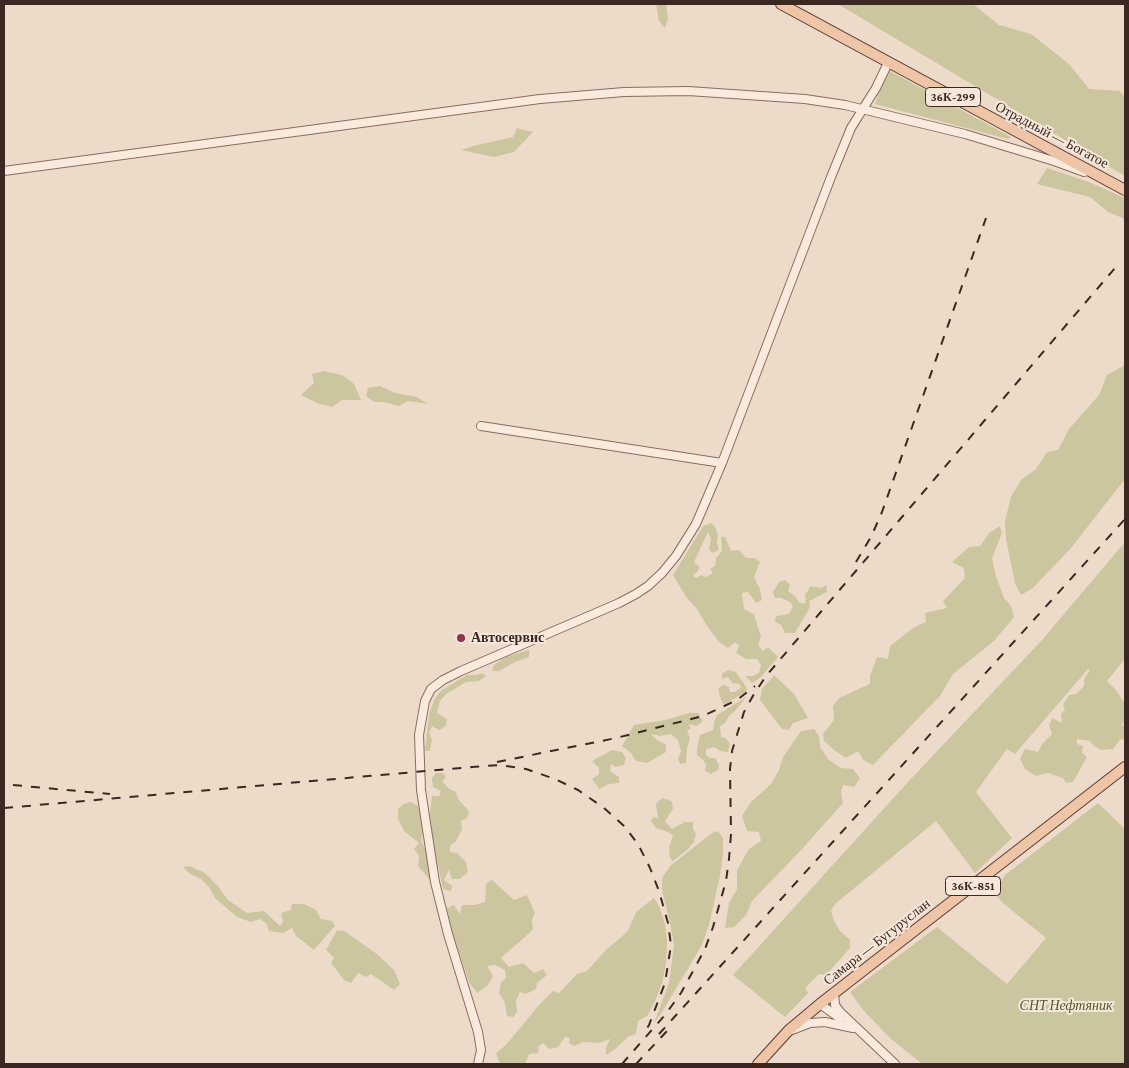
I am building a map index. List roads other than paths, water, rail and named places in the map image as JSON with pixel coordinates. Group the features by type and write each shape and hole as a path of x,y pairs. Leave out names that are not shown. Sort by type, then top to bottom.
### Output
{"main road":[{"name":"Отрадный — Богатое","path":"781,4 1125,190"},
{"name":"Самара — Бугуруслан","path":"789,1030 1125,767"},
{"name":"36К-851","path":"758,1064 789,1030"}],"street":[{"path":"478,1064 481,1050 478,1032 448,934 435,882 424,808 420,771 420,735 421,716 425,700 431,689 443,680 619,603 648,586 662,573 687,540 696,524 722,463 851,128 876,88 888,63"},
{"path":"4,171 584,94 707,92 805,100 863,109 974,136 1107,180"},
{"path":"482,426 722,463"},
{"path":"834,993 835,1005 855,1028 895,1064"},
{"path":"820,1004 855,1028"},
{"path":"789,1030 825,1022 855,1028"}],"railway":[{"path":"856,562 871,537 882,512 986,218"},
{"path":"622,1064 665,1015 681,993 705,949 713,927 726,881 729,859 732,751 744,712 754,694 766,676 1115,268"},
{"path":"659,1034 1125,519"},
{"path":"497,762 616,738 703,716 737,700 755,686"},
{"path":"4,808 500,765 526,769 555,779 578,790 604,808 624,826 638,844 659,891 668,923 671,945 665,983 649,1025 644,1033"},
{"path":"13,785 110,794"},
{"path":"636,1064 667,1031"}],"place":[{"name":"Автосервис","path":"461,638"}],"park label":[{"name":"СНТ Нефтяник","path":"1066,1006"}]}
